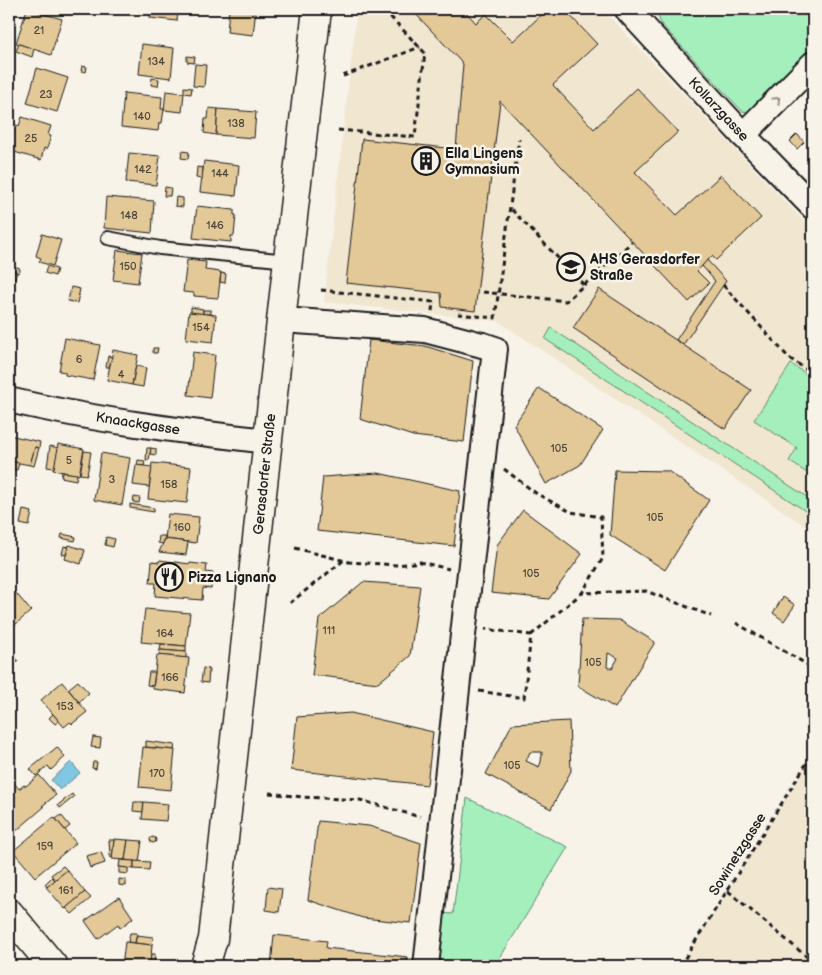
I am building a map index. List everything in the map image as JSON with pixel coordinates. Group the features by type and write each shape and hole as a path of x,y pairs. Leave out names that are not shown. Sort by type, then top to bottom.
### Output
{"main road":[{"name":"Gerasdorfer Straße","path":"206,966 213,939 317,9"},
{"path":"9,913 54,966"},
{"name":"Gerasdorfer Straße","path":"213,939 214,966"}],"street":[{"name":"Kollarzgasse","path":"640,13 742,135 813,206"},
{"path":"742,135 813,64"},
{"path":"282,320 425,330 496,349 426,966"},
{"name":"Knaackgasse","path":"9,400 189,432 268,441"}],"lane":[{"path":"108,238 160,248 288,260"}],"path":[{"path":"338,130 416,137 425,52 384,9"},
{"path":"343,76 420,47"},
{"path":"450,313 495,318 519,139"},
{"path":"494,150 517,152"},
{"path":"510,208 584,285"},
{"path":"483,292 566,300 632,242"},
{"path":"724,285 789,358 813,374"},
{"path":"321,290 433,302 432,311 441,312"},
{"path":"457,688 524,698 531,635 582,593 603,558 601,517 571,512 537,494 503,468 483,461"},
{"path":"295,548 344,560 398,565 420,562 452,570 471,572"},
{"path":"290,602 344,560"},
{"path":"582,593 646,591 710,616"},
{"path":"736,623 813,668"},
{"path":"464,627 531,635"},
{"name":"Sowinetzgasse","path":"680,966 813,753"},
{"path":"269,793 360,800 442,823"},
{"path":"728,891 813,962"}],"shaded area":[{"name":"AHS Gerasdorfer Straße","path":"357,9 602,9 813,231 813,531 498,321 324,302"},
{"path":"813,753 813,966 680,966 732,885"}],"green space":[{"path":"664,9 813,9 813,59 752,113 742,111 661,24 658,16"},
{"path":"551,328 813,501 813,516 545,339"},
{"path":"791,364 813,378 813,477 789,461 797,448 754,420"},
{"path":"467,798 568,847 495,966 462,966 436,960 442,913 453,914"}],"water":[{"path":"71,762 80,773 60,790 51,780"}],"building":[{"path":"27,9 62,19 51,55 16,43"},
{"path":"151,9 178,9 177,21 150,18"},
{"path":"229,9 256,9 253,35 227,32"},
{"name":"Ella Lingens Gymnasium","path":"411,9 463,9 476,23 486,14 513,41 548,9 564,9 597,44 553,85 594,129 637,88 678,132 635,172 677,215 721,175 761,218 716,260 712,256 697,271 709,283 689,302 500,101 475,311 442,307 441,293 346,283 362,139 456,149 463,64"},
{"path":"19,44 34,49 32,57 16,51"},
{"path":"142,44 174,48 171,78 139,74"},
{"path":"9,50 15,52 11,63 9,62"},
{"path":"187,56 195,57 194,63 187,62"},
{"path":"195,64 206,65 204,87 193,86"},
{"path":"82,66 87,67 86,72 81,71"},
{"path":"37,68 68,78 57,112 27,103"},
{"path":"152,78 159,79 158,86 151,85"},
{"path":"184,87 192,88 191,94 184,93"},
{"path":"166,91 184,93 182,112 164,110"},
{"path":"124,93 162,97 161,109 164,109 162,123 159,123 158,131 121,127"},
{"path":"209,108 218,109 216,135 204,133 205,119 208,119"},
{"path":"218,109 256,112 254,138 216,135"},
{"path":"22,117 51,126 48,135 51,136 47,149 44,148 41,160 11,151 14,142 11,141 16,125 19,126"},
{"path":"797,134 804,142 797,149 790,141"},
{"path":"182,151 189,152 188,159 181,158"},
{"path":"129,153 160,156 156,185 126,182"},
{"path":"204,161 239,165 236,196 200,192"},
{"path":"197,167 203,168 202,179 196,178"},
{"path":"165,187 171,188 170,196 164,196"},
{"path":"106,197 154,201 152,233 104,228"},
{"path":"176,197 183,198 183,207 175,206"},
{"path":"197,206 234,210 234,215 236,215 234,236 231,236 231,242 193,238"},
{"path":"42,234 61,240 53,266 39,262 41,258 36,256"},
{"path":"117,250 142,253 138,283 113,280"},
{"path":"187,260 206,262 205,270 221,272 218,298 194,296 194,293 183,292"},
{"path":"707,260 726,281 683,345 676,340 715,281 702,266"},
{"path":"47,266 57,269 55,276 45,273"},
{"path":"17,267 20,270 17,273 14,270"},
{"path":"9,270 17,272 14,280 9,278"},
{"path":"221,273 226,274 225,283 220,282"},
{"path":"71,287 80,289 77,303 68,301"},
{"path":"599,289 751,390 725,429 573,328"},
{"path":"191,307 203,309 203,314 191,312"},
{"path":"203,310 211,310 211,314 203,314"},
{"path":"189,312 216,315 213,342 186,339"},
{"path":"65,338 100,345 93,380 65,375 65,372 59,371"},
{"path":"369,340 425,346 473,361 464,442 413,436 360,419"},
{"path":"153,348 158,348 157,353 153,353"},
{"path":"113,350 138,355 132,385 107,380"},
{"path":"193,352 215,355 210,398 188,395"},
{"path":"108,356 112,357 109,367 106,367"},
{"path":"136,366 146,368 143,387 132,385"},
{"path":"539,388 603,430 580,465 546,484 514,425"},
{"path":"9,435 40,442 39,448 35,447 30,465 9,461"},
{"path":"58,444 84,449 79,475 53,470"},
{"path":"50,446 58,448 54,468 47,467"},
{"path":"35,447 39,448 34,466 30,465"},
{"path":"147,448 151,448 149,460 146,460"},
{"path":"151,448 156,449 156,455 150,454"},
{"path":"84,451 91,452 87,475 80,474"},
{"path":"101,453 130,458 122,505 94,500"},
{"path":"138,460 145,461 144,466 137,465"},
{"path":"9,461 19,463 17,470 9,469"},
{"path":"152,463 191,467 187,503 148,499"},
{"path":"136,465 152,467 149,487 133,485"},
{"path":"615,470 668,471 709,500 665,570 610,535"},
{"path":"62,472 77,474 76,480 61,477"},
{"path":"378,473 460,491 454,546 317,531 323,477"},
{"path":"134,497 140,498 139,503 133,502"},
{"path":"130,504 154,508 154,512 130,508"},
{"path":"23,510 32,512 29,526 20,524"},
{"path":"523,510 582,554 549,599 491,593 497,545"},
{"path":"168,514 199,517 196,543 165,539"},
{"path":"62,534 76,537 75,541 61,538"},
{"path":"159,536 165,536 163,544 158,543"},
{"path":"106,537 115,539 113,547 105,545"},
{"path":"165,539 188,542 186,555 159,552"},
{"path":"69,545 85,550 81,564 65,559"},
{"path":"64,546 68,547 66,555 62,554"},
{"path":"160,560 207,565 206,572 213,573 211,589 203,588 202,600 155,596 156,583 150,583 152,561 159,562"},
{"path":"363,582 420,586 410,656 378,683 312,675 319,619"},
{"path":"9,585 31,611 9,630"},
{"path":"783,597 795,605 784,621 773,613"},
{"path":"145,609 190,613 186,646 141,642"},
{"path":"582,619 619,620 655,642 615,708 578,686","holes":["608,653 618,658 612,669 607,667"]},
{"path":"161,644 186,646 186,652 160,650"},
{"path":"9,649 18,661 9,668"},
{"path":"160,650 186,652 186,658 159,655"},
{"path":"157,655 189,658 185,693 153,689"},
{"path":"203,668 209,669 208,683 201,682"},
{"path":"149,672 155,672 153,686 147,685"},
{"path":"78,681 89,693 79,702 68,689"},
{"path":"62,682 87,712 72,724 70,722 64,727 41,700"},
{"path":"351,713 433,732 427,785 291,770 297,717"},
{"path":"53,714 59,721 55,724 49,718"},
{"path":"569,721 571,771 551,809 486,774 512,724","holes":["530,752 542,752 539,767 526,761"]},
{"path":"93,737 101,738 100,748 91,747"},
{"path":"146,741 175,745 174,750 146,747"},
{"path":"57,747 65,757 51,770 48,766 36,776 30,769"},
{"path":"143,747 175,750 171,790 139,787"},
{"path":"93,762 97,762 96,769 92,768"},
{"path":"39,775 56,795 9,837 9,787 14,783 19,789 24,785 26,786"},
{"path":"72,794 74,797 60,808 58,805"},
{"path":"134,802 144,802 143,812 133,811"},
{"path":"144,802 168,804 166,821 142,819"},
{"path":"61,815 70,826 65,830 56,819"},
{"path":"54,817 76,843 35,877 13,851"},
{"path":"318,821 369,826 421,843 411,923 363,918 308,900"},
{"path":"153,837 156,840 153,843 150,840"},
{"path":"114,839 128,840 125,860 112,859"},
{"path":"109,840 114,840 112,858 110,857"},
{"path":"128,840 142,841 139,862 125,860"},
{"path":"101,852 105,863 90,868 86,856"},
{"path":"120,860 134,861 134,869 119,867"},
{"path":"134,861 150,862 149,870 134,869"},
{"path":"63,866 67,870 55,880 51,875"},
{"path":"119,867 128,868 128,874 119,873"},
{"path":"67,870 85,892 65,909 46,887"},
{"path":"52,877 55,880 47,887 45,884"},
{"path":"119,879 126,880 126,886 119,885"},
{"path":"268,887 282,889 279,912 266,910"},
{"path":"85,892 91,898 72,914 66,908"},
{"path":"119,897 133,918 120,928 118,924 98,939 85,921"},
{"path":"130,933 137,933 135,943 128,942"},
{"path":"137,935 153,937 152,945 135,943"},
{"path":"274,935 327,941 326,948 408,957 407,966 271,966"},
{"path":"125,942 152,945 150,966 122,966"},
{"path":"151,954 155,954 154,963 150,963"}],"place":[{"name":"Ella Lingens Gymnasium","path":"426,161"},
{"name":"AHS Gerasdorfer Straße","path":"571,267"},
{"name":"Pizza Lignano","path":"169,577"}]}
